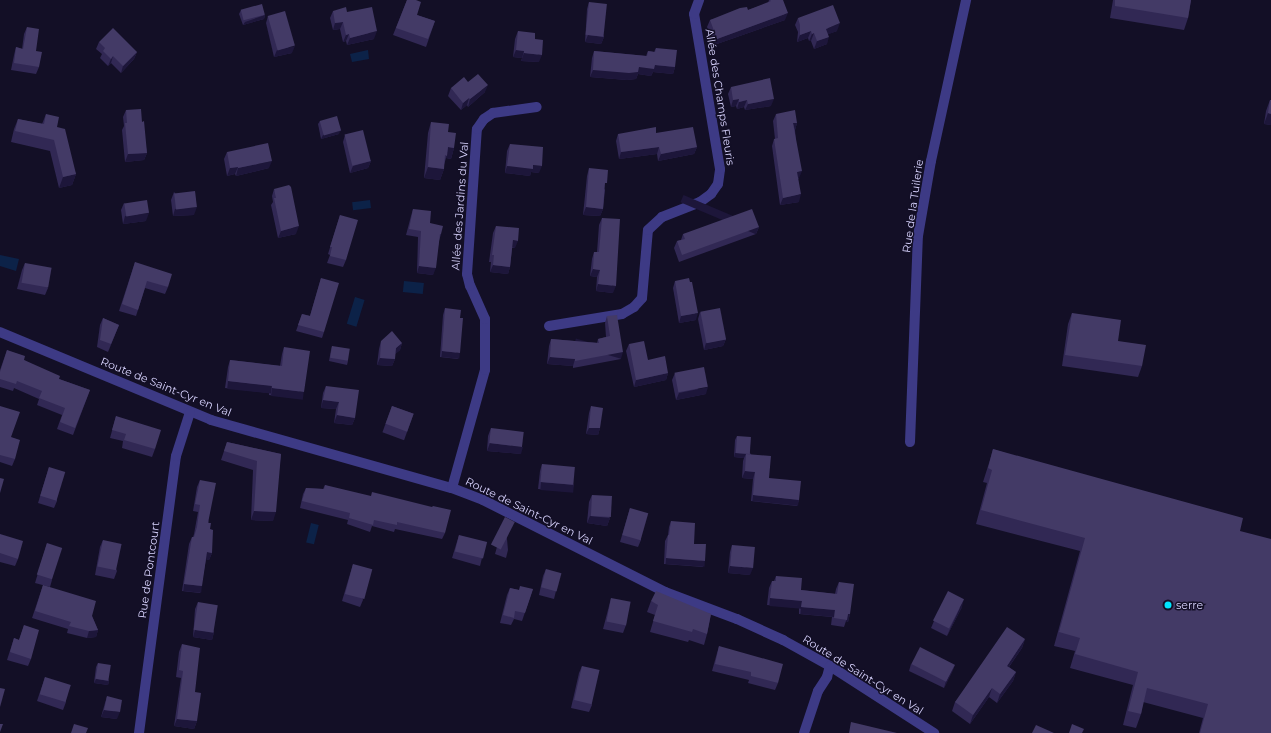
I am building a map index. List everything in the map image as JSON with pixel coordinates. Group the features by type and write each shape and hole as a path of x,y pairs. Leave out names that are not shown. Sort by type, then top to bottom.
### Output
{"street":[{"name":"Allée des Champs Fleuris","path":"549,326 622,314 634,307 642,298 648,230 662,217 700,202 711,194 718,184 720,169 694,14 699,0"},
{"name":"Rue de la Tuilerie","path":"910,442 918,236 931,161 966,0"},
{"name":"Allée des Jardins du Val","path":"452,488 485,370 485,319 470,286 466,263 477,129 484,119 493,113 537,107"},
{"name":"Route de Saint-Cyr en Val","path":"0,332 211,420 452,488 483,500 665,592 737,619 783,640 830,666 934,733"},
{"name":"Rue de Pontcourt","path":"139,733 176,456 190,412"},
{"path":"804,733 818,691 827,677 830,666"}],"water":[{"path":"368,50 369,59 352,62 350,54"},
{"path":"370,200 371,208 353,210 352,202"},
{"path":"0,255 19,259 16,271 0,266"},
{"path":"404,281 424,283 423,294 403,292"},
{"path":"355,297 365,300 356,327 347,324"},
{"path":"311,523 319,525 314,544 306,542"}],"building":[{"path":"407,0 416,0 421,2 417,15 435,21 428,39 396,28"},
{"path":"770,0 783,0 788,13 717,39 710,20 740,8 747,7 748,10 771,1"},
{"path":"1115,0 1191,0 1188,18 1115,6"},
{"path":"589,2 607,4 603,37 586,35"},
{"path":"262,4 265,15 244,20 241,10"},
{"path":"833,5 840,23 826,29 829,37 817,41 814,33 812,34 811,31 800,35 798,18"},
{"path":"346,7 347,12 372,7 377,31 350,38 349,34 346,35 343,22 335,23 333,11"},
{"path":"285,11 295,46 278,51 268,16"},
{"path":"27,27 39,29 36,51 42,52 39,67 14,63 16,47 23,49"},
{"path":"113,28 137,52 123,66 113,56 111,59 103,51 105,48 99,42"},
{"path":"518,31 535,33 535,39 543,40 542,55 524,53 524,51 516,50"},
{"path":"656,48 677,50 675,67 655,65 654,69 639,67 638,72 629,73 593,70 594,51 647,56 648,51 655,52"},
{"path":"478,74 488,85 463,103 451,88 464,77 468,82"},
{"path":"770,78 774,99 748,104 747,100 739,102 739,99 733,100 731,87"},
{"path":"1271,100 1271,114 1268,113"},
{"path":"141,109 142,122 144,121 147,153 128,154 125,123 127,123 126,110"},
{"path":"795,110 797,123 793,123 802,171 797,172 801,194 783,198 774,139 778,138 776,114"},
{"path":"46,114 59,117 57,127 65,129 76,174 63,177 54,140 15,131 18,119 44,124"},
{"path":"337,116 341,130 324,135 320,121"},
{"path":"431,122 449,124 448,132 456,133 454,148 448,147 447,156 445,155 444,169 428,167"},
{"path":"656,127 656,133 693,127 697,147 661,154 659,147 621,152 618,134"},
{"path":"363,130 371,161 352,166 345,135"},
{"path":"268,143 272,161 238,168 230,168 227,152"},
{"path":"510,144 543,147 542,166 533,165 533,169 507,166"},
{"path":"589,168 608,170 607,183 605,183 603,209 586,207"},
{"path":"289,185 291,187 299,226 281,231 274,198 276,198 274,189"},
{"path":"195,191 197,207 176,209 174,194"},
{"path":"147,200 149,213 126,216 124,204"},
{"path":"413,209 431,211 430,223 443,226 440,234 436,268 419,266 421,231 409,229"},
{"path":"752,209 759,227 682,255 677,241 685,239 683,234"},
{"path":"340,215 358,220 346,260 330,256 332,247 330,247"},
{"path":"602,218 620,219 616,286 598,284 600,270 593,269 594,252 599,252"},
{"path":"496,226 519,228 518,241 513,240 510,267 493,265 494,255 492,255"},
{"path":"135,262 172,274 168,287 147,281 138,310 122,304"},
{"path":"25,263 52,268 48,287 22,283"},
{"path":"321,278 339,283 324,332 298,325 302,314 310,316"},
{"path":"689,278 690,282 692,282 698,313 681,316 675,281"},
{"path":"445,308 461,310 460,318 463,318 460,353 442,351"},
{"path":"720,308 726,339 706,343 700,312"},
{"path":"1072,313 1121,320 1118,341 1146,345 1142,366 1065,355"},
{"path":"617,315 623,352 575,361 575,359 550,357 551,339 599,343 598,339 610,336 607,316"},
{"path":"103,318 119,325 111,344 100,340"},
{"path":"392,331 402,343 396,348 395,359 380,358 381,341"},
{"path":"644,341 648,360 665,356 668,373 636,380 629,344"},
{"path":"332,346 350,349 348,361 330,358"},
{"path":"284,347 310,351 304,392 272,388 272,386 228,381 230,360 282,366"},
{"path":"7,350 25,356 24,360 60,376 59,379 90,390 75,428 60,422 65,408 39,398 42,391 17,381 16,384 0,379 0,372"},
{"path":"704,367 708,387 678,392 675,373"},
{"path":"326,386 359,390 355,418 337,415 339,402 323,400"},
{"path":"0,406 20,412 11,437 20,440 15,459 0,455"},
{"path":"392,406 414,414 407,432 386,424"},
{"path":"591,406 603,408 600,428 589,428"},
{"path":"116,416 161,430 155,449 124,440 126,434 112,430"},
{"path":"491,428 524,432 522,447 489,443"},
{"path":"737,436 751,437 750,454 736,453"},
{"path":"227,442 281,454 276,512 254,511 257,461 224,451"},
{"name":"serre","path":"993,449 1243,518 1240,531 1271,539 1271,733 1200,733 1208,704 1147,688 1141,714 1128,711 1138,672 1075,654 1080,638 1059,632 1085,538 981,510 992,470 988,468"},
{"path":"746,454 771,456 769,478 801,481 799,500 753,495 755,472 745,471"},
{"path":"542,464 575,467 573,485 540,482"},
{"path":"49,467 65,472 56,501 40,496"},
{"path":"0,478 4,479 0,493"},
{"path":"200,480 216,483 208,523 211,523 210,529 213,530 212,553 207,552 202,586 184,584 192,537 194,537 197,527 200,505 195,504"},
{"path":"325,485 371,496 372,492 432,507 451,510 445,533 397,522 397,525 374,520 373,525 349,518 350,513 302,501 306,488 324,489"},
{"path":"592,495 612,496 611,517 591,516"},
{"path":"630,508 648,513 641,540 622,535"},
{"path":"505,517 515,522 501,550 491,545"},
{"path":"671,521 695,523 694,544 706,544 705,561 666,558"},
{"path":"0,534 23,541 18,559 0,553"},
{"path":"459,535 487,542 483,559 455,551"},
{"path":"103,540 122,544 116,570 97,566"},
{"path":"47,543 62,548 52,579 37,574"},
{"path":"732,545 755,547 753,568 730,566"},
{"path":"353,564 372,569 364,599 345,594"},
{"path":"546,569 561,573 557,591 541,587"},
{"path":"776,576 802,578 801,590 837,594 839,582 854,584 850,614 848,614 847,620 834,618 835,610 801,607 802,601 770,598 772,581 776,581"},
{"path":"43,585 96,601 92,616 98,630 89,631 69,626 71,622 35,611"},
{"path":"520,586 533,589 525,613 515,611 514,618 503,615 510,588 519,590"},
{"path":"656,591 711,614 707,634 693,629 692,632 653,621 658,605 651,601"},
{"path":"948,591 964,599 949,629 933,620"},
{"path":"611,598 631,602 626,625 606,622"},
{"path":"198,602 218,605 213,633 194,630"},
{"path":"24,625 39,630 31,659 10,652 14,638 19,640"},
{"path":"1007,627 1025,639 1007,666 1016,672 1000,694 992,688 973,715 955,702"},
{"path":"182,644 200,648 195,692 201,693 197,721 177,719 183,671 179,670"},
{"path":"719,646 783,664 778,683 751,676 751,672 715,664"},
{"path":"920,647 955,665 946,682 911,664"},
{"path":"98,663 111,665 108,681 95,679"},
{"path":"582,666 600,670 592,704 574,700"},
{"path":"45,677 71,685 66,702 40,694"},
{"path":"0,688 5,689 0,707"},
{"path":"107,696 122,700 120,712 104,710"},
{"path":"851,722 897,733 849,733"},
{"path":"0,724 3,724 0,732"},
{"path":"74,724 88,728 86,733 71,733"},
{"path":"1072,724 1084,729 1082,733 1069,733"},
{"path":"1036,725 1054,733 1032,733"}],"place":[{"name":"serre","path":"1168,605"}]}
